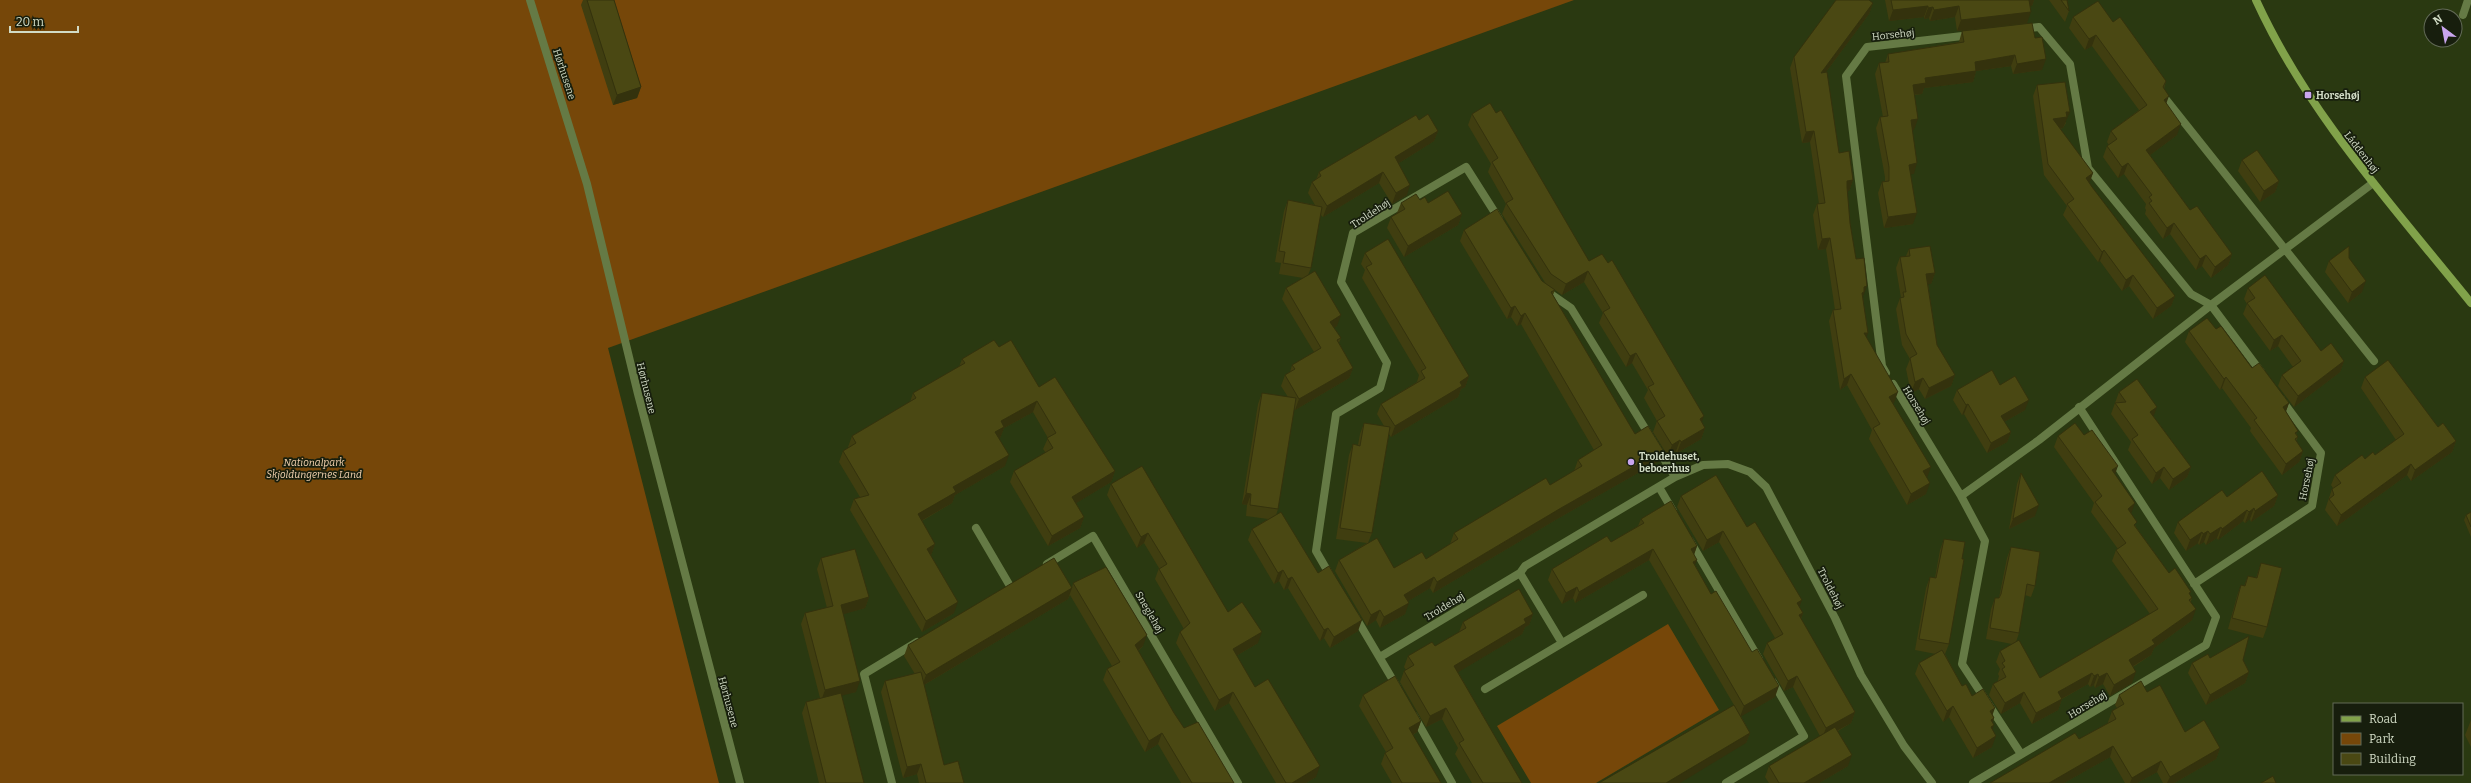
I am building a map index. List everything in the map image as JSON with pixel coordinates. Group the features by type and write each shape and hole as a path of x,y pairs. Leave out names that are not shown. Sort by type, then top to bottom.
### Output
{"street":[{"name":"Hørhusene","path":"530,0 587,184 638,394 740,783"},
{"name":"Låddenhøj","path":"2256,0 2271,32 2308,95 2373,183 2471,303"},
{"path":"2463,15 2468,0"},
{"path":"2016,30 2039,27 2070,64 2088,168 2191,294 2211,305 2266,379"},
{"name":"Horsehøj","path":"1976,34 1866,47 1846,76 1882,366 1961,496 1985,541 1962,664 2022,754"},
{"path":"2164,97 2287,249 2374,361"},
{"name":"Troldehøj","path":"1336,586 1316,551 1336,414 1380,388 1387,362 1341,282 1353,234 1466,167 1502,224"},
{"path":"1961,496 2039,440 2079,407 2211,305 2373,183"},
{"path":"1539,282 1543,289 1571,308 1676,477"},
{"name":"Horsehøj","path":"2194,584 2312,506 2321,454 2275,392"},
{"name":"Horsehøj","path":"1972,783 2206,645 2216,617 2079,407"},
{"name":"Troldehøj","path":"1380,657 1520,573 1525,566 1676,477 1703,465 1728,464 1750,472 1766,487 1835,618 1861,675 1904,746 1932,783"},
{"path":"1659,487 1678,520"},
{"path":"976,528 1010,586"},
{"path":"1686,533 1804,736 1726,783"},
{"name":"Sneglehøj","path":"1042,567 1093,536 1238,783"},
{"path":"1520,573 1562,643"},
{"path":"1485,689 1643,595"},
{"path":"1348,605 1400,692"},
{"path":"892,783 864,674 924,638"},
{"path":"1408,706 1452,783"}],"green space":[{"name":"Nationalpark Skjoldungernes Land","path":"0,0 1574,0 608,348 719,783 0,783"},
{"path":"1668,624 1719,710 1596,783 1531,783 1497,726"}],"building":[{"path":"587,0 614,0 641,87 617,95"},
{"path":"1836,0 1869,0 1873,3 1821,73 1827,72 1839,153 1849,151 1853,180 1847,181 1850,223 1856,259 1864,258 1867,286 1864,287 1864,292 1862,293 1868,333 1864,333 1898,392 1889,397 1931,467 1923,471 1930,483 1911,494 1873,428 1880,424 1851,374 1844,379 1833,310 1841,309 1830,238 1822,239 1817,204 1825,203 1814,131 1806,132 1794,57"},
{"path":"1891,0 2029,0 2031,12 1961,20 1959,6 1934,10 1933,7 1928,8 1928,6 1893,10"},
{"path":"2061,0 2067,0 2069,11"},
{"path":"2098,1 2113,22 2120,17 2166,81 2163,87 2169,96 2164,100 2181,124 2146,150 2190,210 2197,206 2232,254 2215,267 2206,255 2200,259 2174,223 2167,228 2149,203 2152,201 2149,197 2152,195 2128,163 2122,167 2107,146 2117,139 2111,131 2147,105 2096,35 2089,39 2073,17"},
{"path":"2032,23 2035,38 2042,37 2046,59 2017,64 2015,55 1975,62 1976,71 1925,78 1926,83 1913,85 1918,119 1911,120 1917,163 1909,165 1917,213 1888,217 1882,182 1889,181 1889,167 1880,117 1888,116 1879,63 1889,62 1888,54 1964,42 1962,31"},
{"path":"2065,82 2070,112 2066,112 2067,117 2053,119 2093,173 2086,178 2092,187 2175,296 2157,308 2133,275 2126,280 2104,250 2102,252 2067,204 2074,199 2048,164 2037,85"},
{"path":"1490,103 1496,113 1501,110 1589,261 1602,254 1608,263 1612,260 1704,416 1700,419 1705,428 1681,442 1680,440 1672,445 1657,421 1665,416 1648,387 1654,384 1636,353 1630,356 1603,312 1610,308 1588,271 1566,284 1551,274 1506,203 1513,199 1492,162 1498,158 1472,114"},
{"path":"1428,114 1438,131 1395,157 1410,185 1396,193 1383,172 1327,206 1312,182 1321,176 1319,172 1416,115 1419,120"},
{"path":"2257,150 2279,181 2264,191 2242,160"},
{"path":"1448,191 1462,214 1408,246 1391,217 1405,209 1401,203 1416,194 1420,200 1425,197 1428,203"},
{"path":"1288,200 1322,207 1311,268 1283,263 1285,252 1279,251"},
{"path":"1497,209 1542,281 1555,290 1551,292 1635,434 1648,426 1663,450 1561,508 1437,582 1434,577 1404,595 1409,603 1384,617 1380,610 1371,615 1339,560 1377,538 1394,568 1422,552 1426,559 1458,539 1454,533 1546,478 1550,485 1582,466 1578,460 1602,445 1525,313 1521,316 1515,306 1511,308 1464,230"},
{"path":"1388,239 1469,376 1460,382 1462,386 1395,426 1381,404 1425,378 1421,371 1426,368 1366,267 1372,264 1365,253"},
{"path":"1930,246 1935,273 1926,274 1937,345 1955,375 1929,388 1923,378 1915,382 1910,358 1917,354 1906,334 1900,298 1904,297 1903,292 1906,292 1900,257 1910,256 1909,249"},
{"path":"2349,246 2349,258 2366,281 2352,292 2329,261"},
{"path":"1315,271 1341,315 1330,322 1341,338 1337,340 1353,368 1299,399 1285,375 1295,369 1292,365 1321,348 1286,288"},
{"path":"2265,275 2321,351 2331,343 2344,361 2298,396 2282,375 2301,361 2282,335 2274,340 2247,303 2255,298 2248,288"},
{"path":"2207,318 2216,329 2221,326 2252,368 2259,363 2289,403 2283,407 2298,431 2295,433 2298,437 2295,439 2303,451 2286,464 2254,420 2257,418 2226,377 2224,379 2189,331"},
{"path":"994,340 999,347 1011,340 1039,387 1055,377 1115,471 1072,497 1084,517 1052,536 1014,471 1053,448 1047,438 1056,433 1037,401 1001,421 1004,427 995,432 1009,455 953,487 956,492 918,514 935,544 927,549 958,602 926,621 854,499 869,495 843,451 856,443 852,436 916,398 913,393 965,363 962,359"},
{"path":"2388,360 2438,427 2443,423 2456,441 2415,470 2411,464 2341,515 2329,499 2334,495 2332,489 2341,483 2335,475 2362,455 2365,459 2373,452 2375,455 2404,434 2365,377"},
{"path":"1992,370 2000,385 2015,376 2029,400 2001,416 2011,432 1991,443 1968,404 1966,405 1957,390"},
{"path":"2137,379 2157,407 2150,412 2191,467 2173,479 2164,467 2156,473 2132,439 2138,435 2115,403 2126,402 2119,392"},
{"path":"1262,393 1296,398 1278,509 1250,505 1251,494 1246,493"},
{"path":"1364,423 1390,427 1372,533 1340,528 1353,444 1360,446"},
{"path":"2075,423 2084,435 2092,430 2118,466 2112,470 2135,503 2128,509 2137,522 2134,525 2169,573 2175,568 2191,592 2189,593 2192,598 2189,600 2196,609 2152,640 2155,644 2129,660 2136,672 2114,685 2107,673 2099,677 2098,674 2094,676 2092,673 2058,692 2062,699 2036,713 2024,692 2005,703 1993,684 2006,677 2002,669 2005,667 2002,663 2005,661 2000,651 2019,640 2040,678 2158,609 2116,550 2126,543 2095,502 2102,496 2058,436"},
{"path":"1142,466 1228,612 1242,602 1262,632 1233,649 1255,687 1268,679 1320,766 1292,783 1286,783 1233,692 1219,700 1180,632 1190,623 1159,569 1167,564 1148,533 1141,537 1111,484"},
{"path":"2262,471 2278,495 2255,511 2254,508 2249,512 2247,510 2222,529 2221,527 2210,534 2208,531 2203,534 2202,532 2190,540 2178,522 2222,490 2227,497"},
{"path":"2021,473 2039,505 2013,519"},
{"path":"1716,475 1747,527 1755,522 1802,600 1797,603 1803,613 1799,615 1855,712 1826,728 1797,676 1788,681 1767,643 1783,634 1723,531 1707,540 1681,496"},
{"path":"1671,501 1697,546 1691,549 1697,560 1693,562 1711,594 1716,591 1752,652 1757,649 1779,686 1744,706 1653,549 1579,592 1577,587 1566,593 1552,569 1607,536 1611,542 1644,523 1641,519"},
{"path":"1281,512 1318,573 1329,566 1362,620 1334,637 1328,628 1324,630 1292,577 1288,579 1283,570 1278,573 1252,529"},
{"path":"2471,512 2471,527 2466,515"},
{"path":"1944,539 1965,542 1962,559 1964,559 1949,644 1919,639 1930,577 1936,578"},
{"path":"2011,547 2040,552 2035,586 2027,584 2019,633 1990,628 1995,598 1999,598 2001,594"},
{"path":"855,549 869,597 841,605 860,681 825,690 805,613 833,606 821,558"},
{"path":"1054,558 1072,588 926,675 908,645"},
{"path":"2261,563 2282,568 2267,627 2232,618 2241,585 2245,586 2248,576 2257,578"},
{"path":"1106,567 1147,635 1135,645 1174,713 1184,728 1198,722 1234,783 1192,783 1162,733 1149,741 1107,669 1120,662 1073,583"},
{"path":"1519,589 1533,614 1524,619 1526,623 1454,666 1522,783 1483,783 1459,743 1464,740 1446,708 1430,716 1404,671 1414,665 1408,656 1432,642 1435,646 1466,628 1463,622"},
{"path":"2249,636 2243,660 2249,672 2210,695 2192,663 2208,654 2210,658"},
{"path":"1942,650 1962,686 1966,684 1972,696 1983,689 1995,708 1990,711 1994,718 1991,720 1994,725 1991,727 1996,736 1977,748 1953,706 1947,711 1919,663"},
{"path":"921,672 944,765 958,761 964,783 926,783 921,764 907,767 885,681"},
{"path":"1395,676 1421,721 1409,728 1441,783 1402,783 1385,753 1393,748 1363,695"},
{"path":"2141,681 2147,692 2160,685 2185,732 2204,720 2220,748 2170,777 2161,761 2132,778 2113,746 2049,783 1990,783 2075,733 2079,739 2116,719 2112,711 2124,704 2119,695"},
{"path":"841,693 864,783 826,783 806,702"},
{"path":"1734,705 1750,733 1666,783 1599,783"},
{"path":"1835,727 1852,755 1804,783 1779,783 1769,766"},
{"path":"2273,776 2276,783 2261,783"}],"place":[{"name":"Horsehøj","path":"2308,95"},
{"name":"Troldehuset, beboerhus","path":"1631,462"}]}
